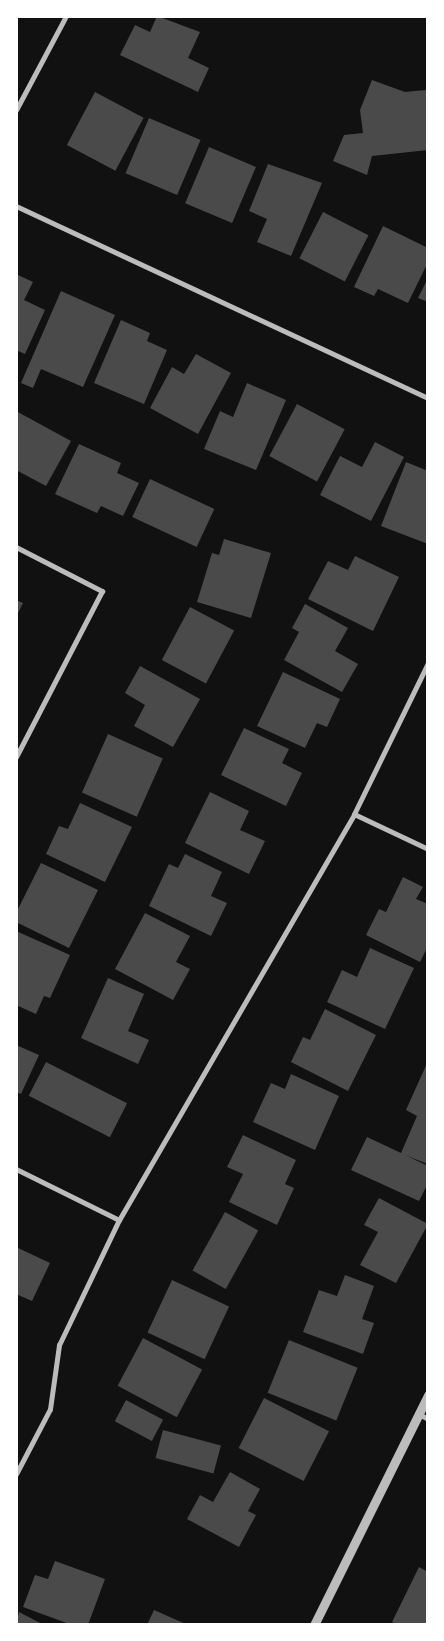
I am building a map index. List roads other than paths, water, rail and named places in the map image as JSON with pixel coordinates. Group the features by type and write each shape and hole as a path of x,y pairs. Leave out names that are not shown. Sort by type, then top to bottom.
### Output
{"street":[{"path":"16,110 66,16"},
{"path":"16,206 428,398"},
{"path":"16,547 102,591 16,757"},
{"path":"16,1474 50,1409 60,1345 119,1220 354,814 428,663"},
{"path":"354,814 428,849"},
{"path":"16,1169 119,1220"},
{"path":"314,1625 428,1395"},
{"path":"418,1414 428,1419"}]}
